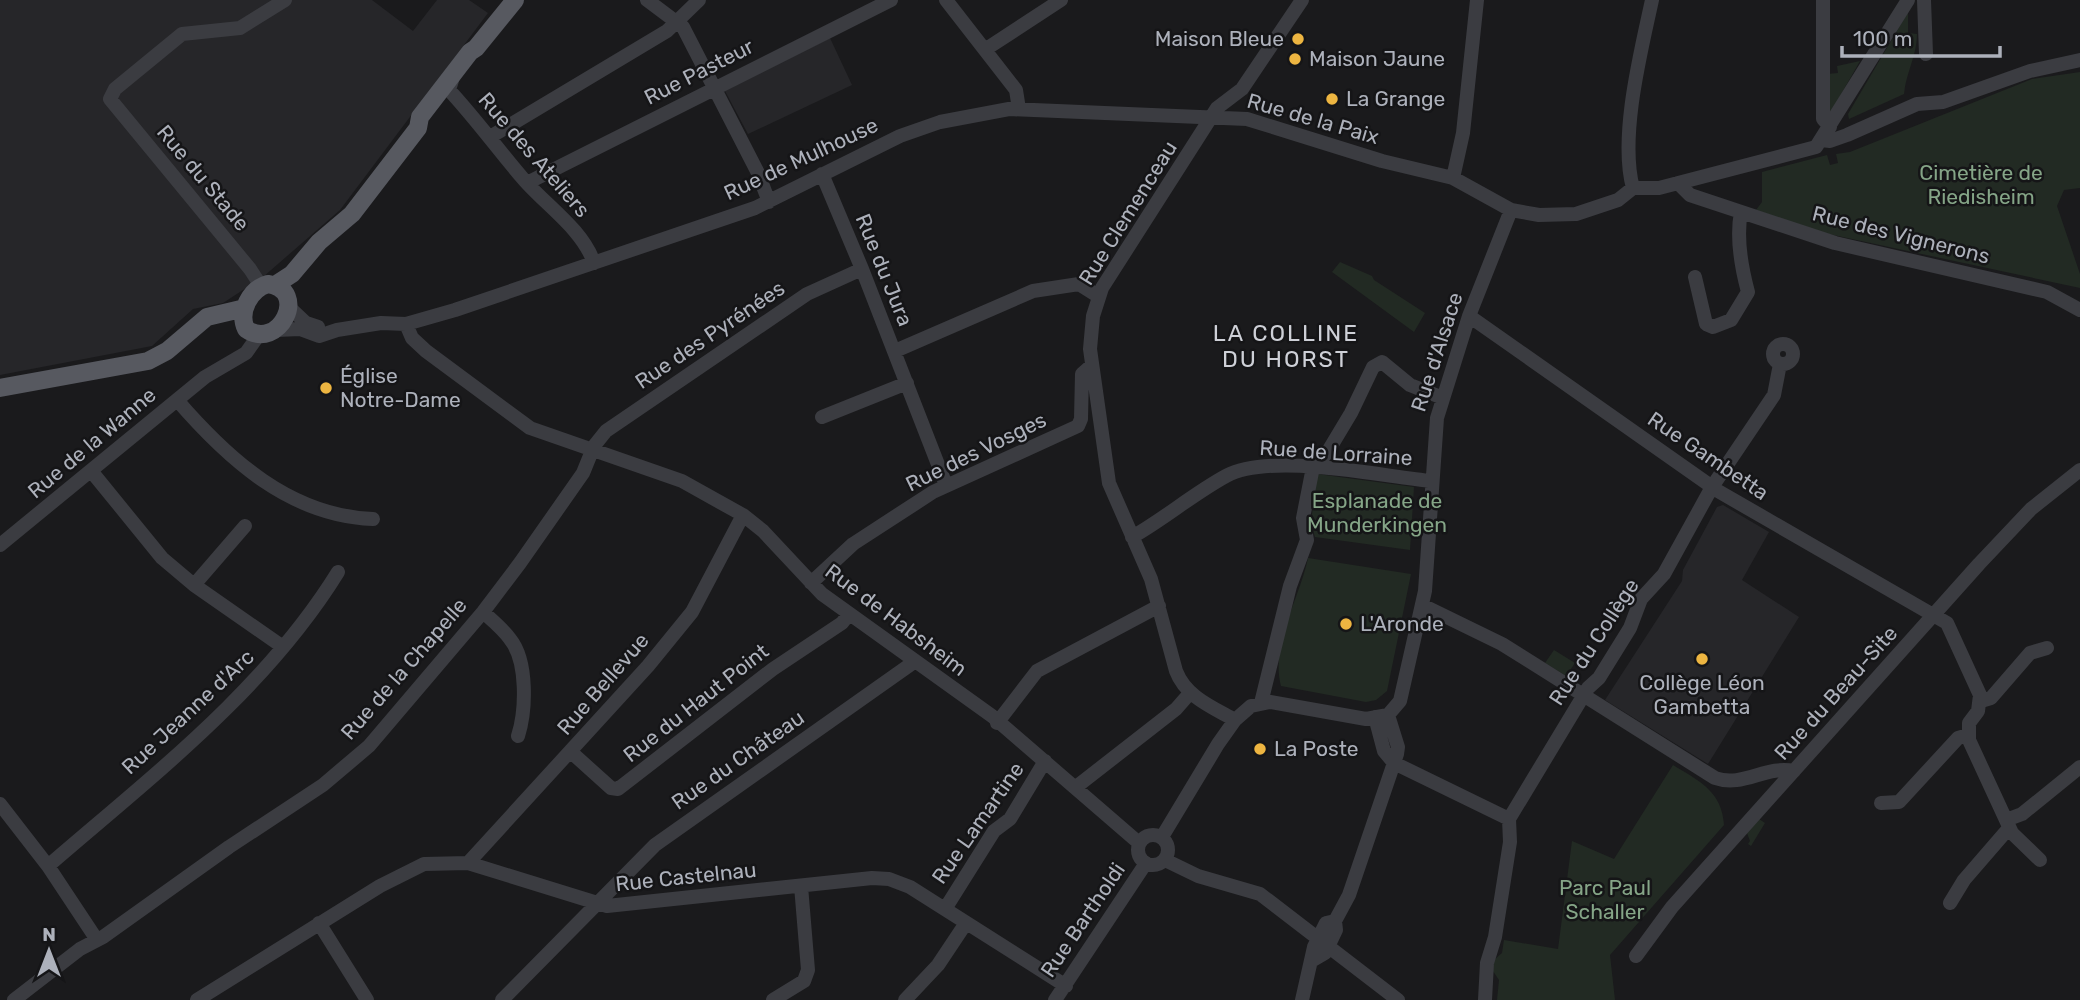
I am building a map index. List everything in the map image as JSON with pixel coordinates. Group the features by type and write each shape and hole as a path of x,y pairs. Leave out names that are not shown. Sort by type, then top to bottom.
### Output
{"main road":[{"path":"418,128 420,117 470,52 515,0"},
{"path":"0,388 148,361 167,351 197,323 212,315 248,324 265,336 276,330 307,258 319,242 357,208 418,128 427,123 476,55 476,48"},
{"path":"248,324 268,286 307,258"},
{"path":"268,286 285,291 289,303"}],"street":[{"name":"Rue du Stade","path":"268,286 250,269 110,99 115,89 182,34 240,28 285,0"},
{"path":"647,0 678,22 715,88 769,202"},
{"path":"490,137 678,22 699,0"},
{"name":"Rue Pasteur","path":"527,183 891,0"},
{"path":"946,0 1016,90 1019,109"},
{"path":"986,50 1061,0"},
{"name":"Rue Clemenceau","path":"1190,694 1181,684 1160,606 1108,483 1091,366 1092,325 1098,296 1217,108 1242,89 1302,0"},
{"path":"1453,178 1463,132 1476,0"},
{"path":"1633,188 1630,166 1632,105 1652,0"},
{"path":"1823,0 1823,119 1830,127"},
{"path":"1821,140 1908,0"},
{"path":"1924,0 1926,54"},
{"name":"Rue de la Paix","path":"1212,116 1247,118 1382,161 1453,178 1511,210 1546,216 1569,216 1618,200 1633,188 1654,189 1816,147 1821,140 1839,138 1917,104 1942,102 2030,71 2080,60"},
{"name":"Rue des Ateliers","path":"454,73 449,90 527,183 545,198 587,248 594,262"},
{"path":"1242,89 1241,105 1247,118"},
{"name":"Rue de Mulhouse","path":"276,330 300,329 319,336 337,330 381,323 406,324 769,202 884,142 957,118 1019,109 1212,116"},
{"name":"Rue du Jura","path":"822,174 895,351 946,485"},
{"path":"1678,183 1690,195 1741,212 1738,229 1742,245 1740,262 1748,292 1731,320 1713,327 1706,324 1695,277"},
{"name":"Rue d'Alsace","path":"1381,716 1400,701 1405,690 1422,605 1427,575 1435,430 1469,316 1511,210"},
{"name":"Rue des Vignerons","path":"1741,212 1835,243 2051,294 2080,310"},
{"name":"Rue des Pyrénées","path":"592,451 606,431 807,295 862,269"},
{"path":"895,351 1033,291 1079,284 1098,296"},
{"name":"Rue des Vignerons","path":"2051,294 2063,293 2080,300"},
{"name":"Rue de Mulhouse","path":"289,303 306,323 337,330"},
{"name":"Rue Gambetta","path":"1469,316 1712,487 1947,623 1981,701"},
{"name":"Rue de la Wanne","path":"0,545 177,400 232,360 248,324"},
{"name":"Rue de Habsheim","path":"406,324 417,343 503,410 543,435 682,481 743,515 769,537 811,583 998,723 1139,843"},
{"path":"1262,699 1290,586 1307,540 1303,517 1313,467 1327,453 1376,363 1388,365 1410,385 1444,397"},
{"name":"Rue du Collège","path":"1485,1000 1487,963 1495,937 1510,842 1509,819 1583,696 1599,678 1630,628 1641,599 1664,574 1712,487 1774,395 1780,363"},
{"name":"Rue des Vosges","path":"811,583 852,544 946,485 956,484 1078,426 1082,374 1091,366"},
{"path":"822,417 907,383"},
{"name":"Rue de la Wanne","path":"177,400 241,466 290,497 347,518 373,519"},
{"name":"Rue de la Chapelle","path":"14,1000 80,949 323,785 361,753 482,612 578,481 592,451"},
{"path":"1327,453 1333,470"},
{"name":"Rue de Lorraine","path":"1132,537 1227,475 1262,465 1313,467 1432,481"},
{"name":"Rue du Beau-Site","path":"1636,956 1672,907 2017,522 2080,470"},
{"path":"92,472 162,558 194,585 283,647"},
{"name":"Rue Bellevue","path":"468,863 571,752 692,612 743,515"},
{"path":"194,585 245,526"},
{"name":"Rue Jeanne d'Arc","path":"48,866 258,679 310,617 338,572"},
{"path":"1422,605 1502,644 1715,778 1732,782 1784,769 1794,771"},
{"path":"998,723 1037,671 1160,606"},
{"path":"482,612 511,639 515,648 524,687 523,716 518,736"},
{"name":"Rue du Haut Point","path":"571,752 611,788 618,789 773,669 842,623 849,614"},
{"path":"2040,860 2007,824 1968,735 1969,723 1978,711 1981,701 1991,698 2030,653 2047,648"},
{"name":"Rue du Château","path":"502,1000 655,845 914,662"},
{"path":"1076,787 1176,709 1190,694 1231,718"},
{"path":"1162,837 1241,704 1262,699 1381,716 1384,751 1394,763 1509,819"},
{"path":"1881,803 1899,802 1958,738 1968,735"},
{"name":"Rue Lamartine","path":"945,909 994,831 1010,819 1045,761"},
{"path":"1324,942 1336,930 1335,921 1349,895 1394,763"},
{"path":"1950,902 2007,824 2080,767"},
{"path":"0,804 48,866 97,940"},
{"path":"1152,834 1162,837 1169,850 1165,860 1156,865 1146,863 1140,857 1139,843 1152,834"},
{"path":"1165,860 1198,876 1260,894 1398,1000"},
{"name":"Rue Castelnau","path":"197,1000 380,886 424,864 468,863 598,904 616,906 641,901 889,879 910,887 1066,986"},
{"name":"Rue Bartholdi","path":"1055,1000 1146,863"},
{"path":"773,1000 804,981 808,970 801,886"},
{"path":"319,923 367,1000"},
{"path":"905,1000 938,965 966,923"},
{"path":"1303,1000 1313,960 1325,953 1324,942"}],"shaded area":[{"path":"0,0 372,0 413,31 437,0 469,0 488,13 340,210 263,277 223,303 193,309 152,346 0,375"},
{"path":"830,38 852,85 748,134 725,91"},
{"name":"Collège Léon Gambetta","path":"1723,505 1769,532 1742,580 1799,617 1708,764 1605,700 1682,581 1683,570 1717,507"}],"green space":[{"path":"1908,12 1908,33 1917,34 1904,94 1849,119 1848,114"},
{"path":"1860,61 1829,113 1827,74 1838,73 1837,66"},
{"name":"Cimetière de Riedisheim","path":"2080,72 2080,188 2064,190 2057,206 2080,274 2080,288 1824,233 1756,210 1762,202 1762,172 1827,155 1830,165 1838,163 1836,154 1850,152 2032,79"},
{"path":"1340,262 1372,276 1374,280 1425,313 1414,332 1332,272"},
{"name":"Esplanade de Munderkingen","path":"1317,474 1414,487 1410,550 1315,537 1311,523"},
{"path":"1308,558 1411,574 1387,691 1376,700 1366,702 1281,686 1279,655"},
{"path":"1554,650 1575,663 1566,676 1545,663"},
{"name":"Parc Paul Schaller","path":"1673,765 1700,782 1714,795 1724,825 1610,955 1615,1000 1497,1000 1499,980 1493,971 1494,960 1502,953 1504,940 1558,949 1572,841 1614,859"},
{"path":"1759,819 1765,823 1751,846 1748,844 1750,841 1747,833"}],"place":[{"name":"Maison Bleue","path":"1298,39"},
{"name":"Maison Jaune","path":"1295,59"},
{"name":"La Grange","path":"1332,99"},
{"name":"Église Notre-Dame","path":"326,388"},
{"name":"L'Aronde","path":"1346,624"},
{"name":"Collège Léon Gambetta","path":"1702,659"},
{"name":"La Poste","path":"1260,749"}],"district":[{"name":"LA COLLINE DU HORST","path":"1286,346"}]}
